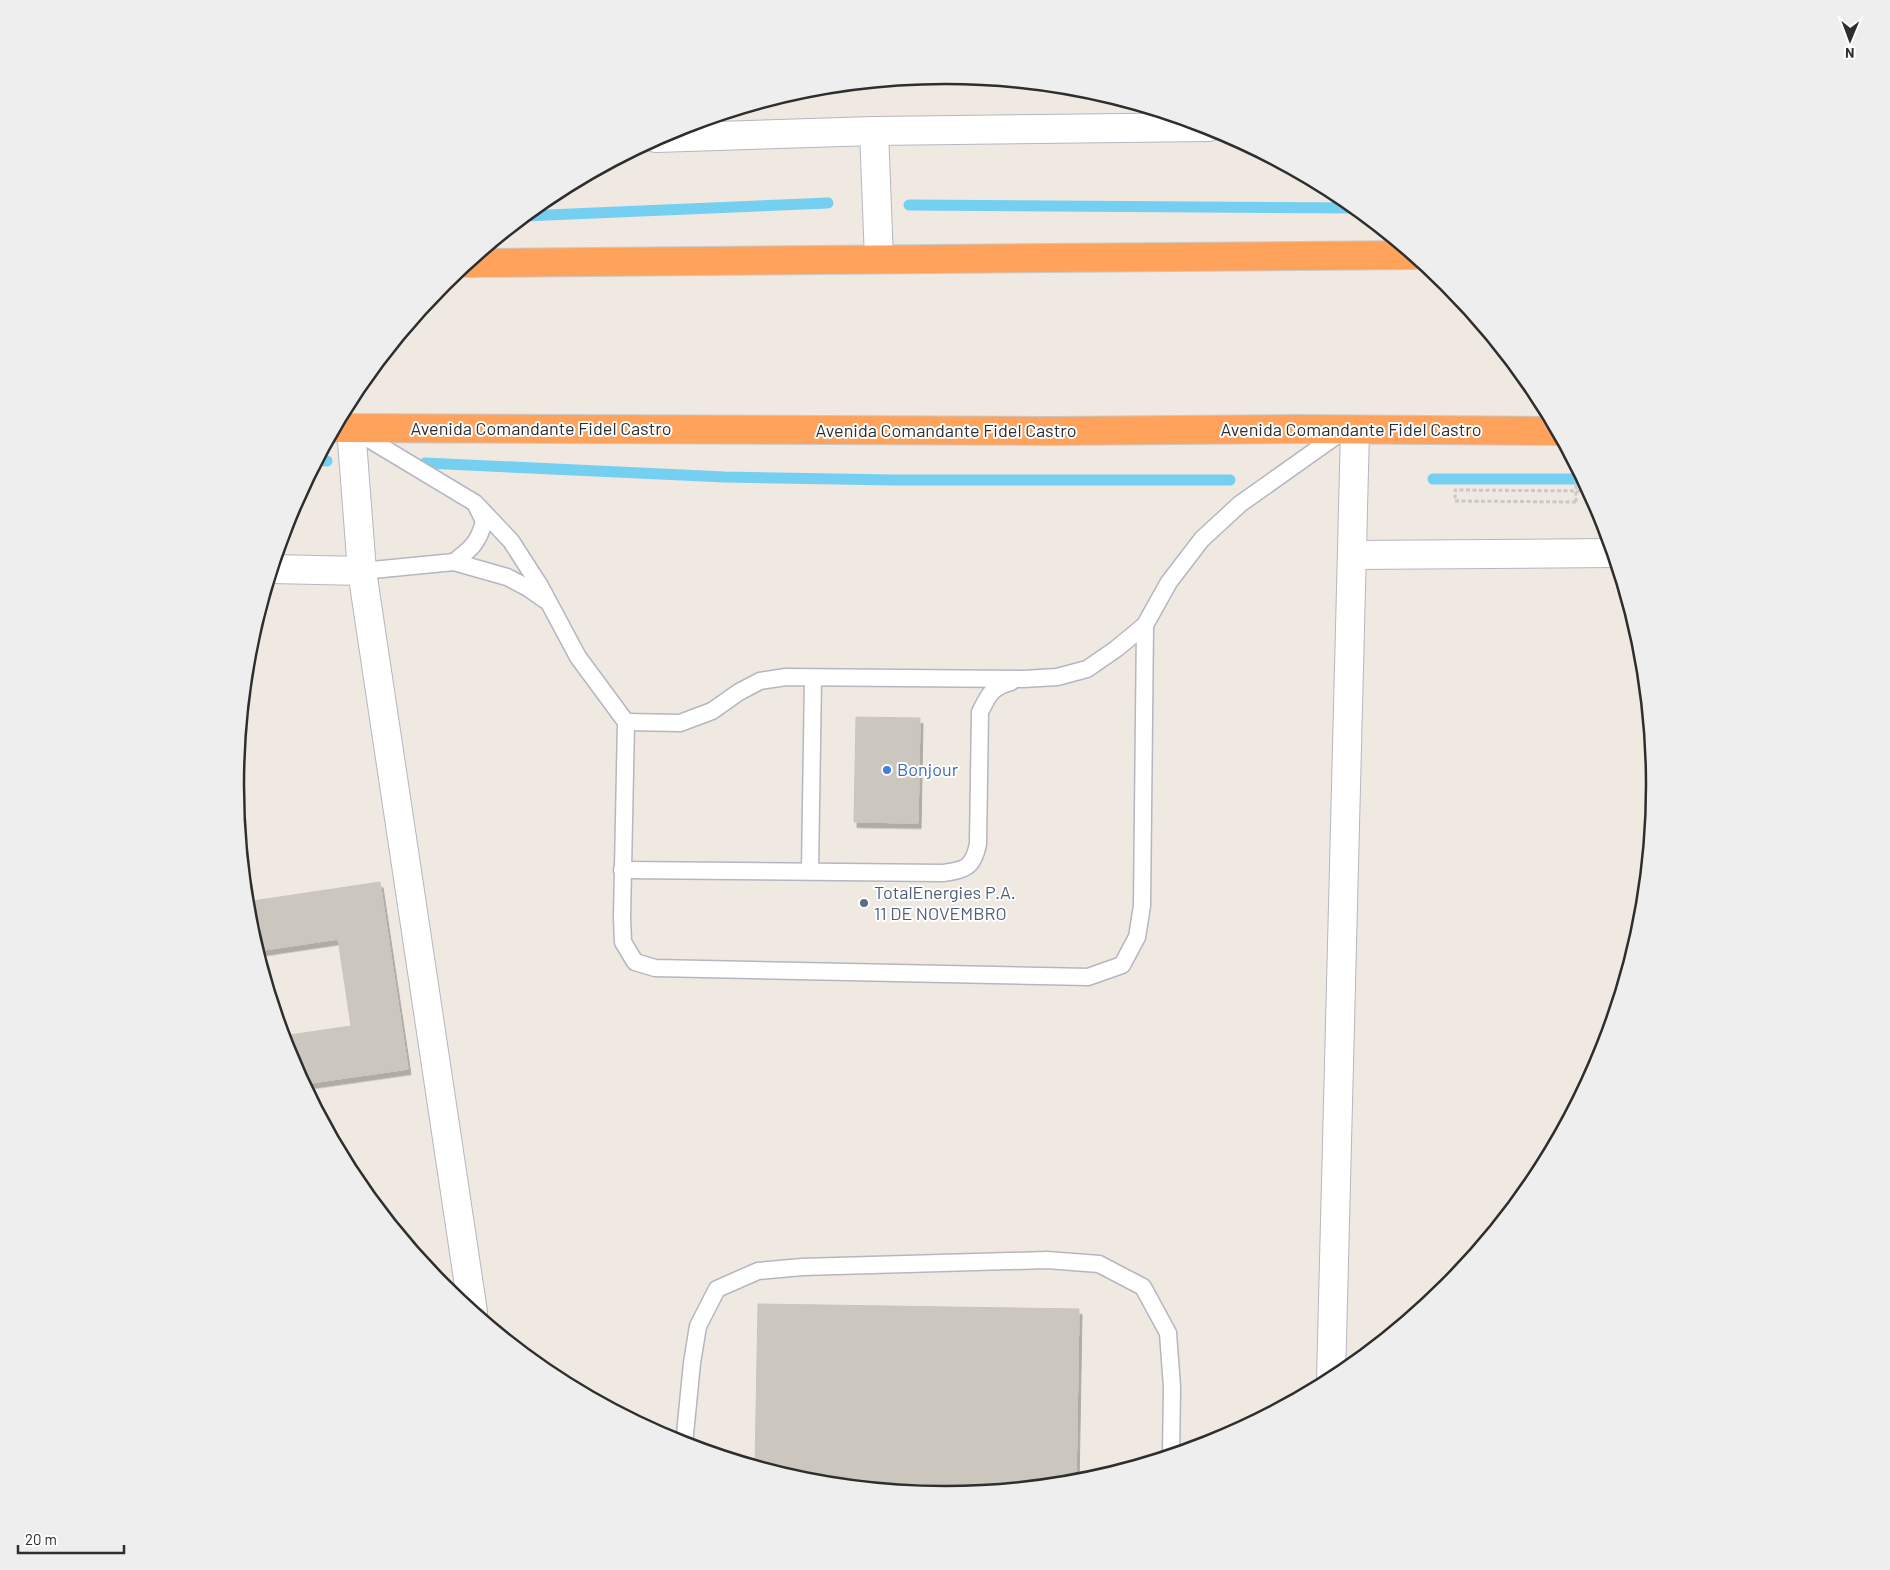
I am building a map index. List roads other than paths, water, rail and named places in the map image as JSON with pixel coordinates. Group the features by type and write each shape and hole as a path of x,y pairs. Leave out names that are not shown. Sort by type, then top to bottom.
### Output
{"highway":[{"path":"478,263 1403,255"},
{"name":"Avenida Comandante Fidel Castro","path":"343,428 1550,431"}],"street":[{"path":"676,137 874,130 1187,127"},
{"path":"874,130 879,260"},
{"path":"343,428 362,571 471,1301"},
{"path":"1331,1370 1352,556 1350,430"},
{"path":"1352,556 1606,553"},
{"path":"278,569 362,571"}],"lane":[{"path":"343,428 475,503 511,541 549,603 578,657 626,722 622,870 623,942 635,962 655,968 1088,977 1122,965 1137,937 1142,906 1145,625"},
{"path":"626,722 680,723 712,711 739,692 760,681 786,677 1023,679 1056,678 1086,669 1116,649 1145,625 1169,582 1202,539 1240,504 1350,430"},
{"path":"454,562 471,550 481,534 484,521 475,503"},
{"path":"362,571 454,562 506,577 528,588 549,603"},
{"path":"810,872 812,678"},
{"path":"622,870 942,873 958,871 968,867 976,857 978,844 980,712 988,696 997,686 1023,679"},
{"path":"685,1436 692,1363 698,1326 717,1289 758,1271 812,1267 1047,1260 1099,1264 1143,1287 1168,1333 1172,1387 1171,1449"}],"waterway":[{"path":"537,215 828,203"},
{"path":"909,205 1343,208"},
{"path":"425,463 725,477 894,480 1230,480"},
{"path":"1433,479 1576,479"}],"place":[{"name":"Bonjour","path":"887,770"},
{"name":"TotalEnergies P.A. 11 DE NOVEMBRO","path":"864,903"}]}
